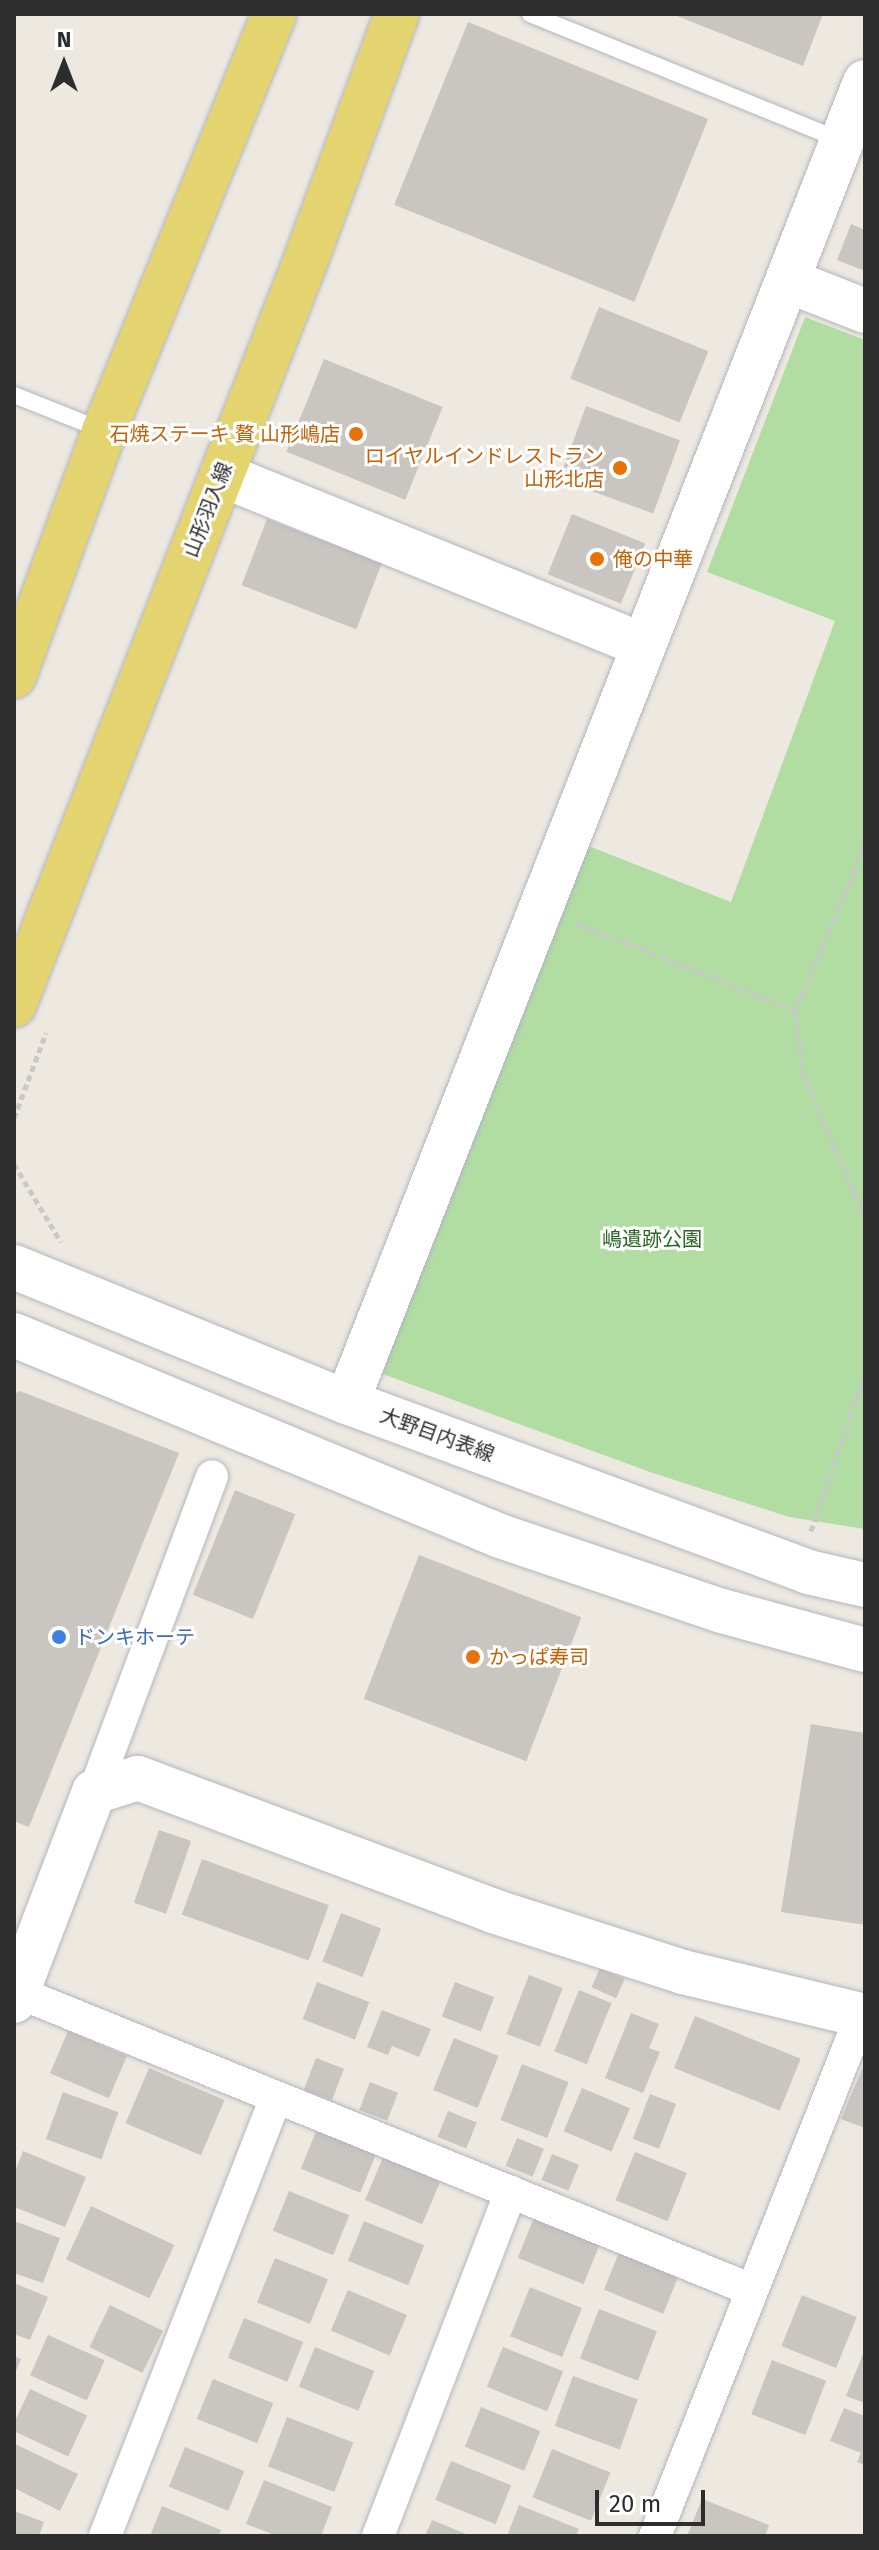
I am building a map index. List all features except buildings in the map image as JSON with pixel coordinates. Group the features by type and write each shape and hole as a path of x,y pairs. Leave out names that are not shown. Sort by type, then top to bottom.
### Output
{"main road":[{"path":"14,676 104,431 274,14"},
{"name":"山形羽入線","path":"14,1005 222,475 397,14"}],"street":[{"path":"347,1402 865,82"},
{"path":"789,281 865,311"},
{"path":"222,475 643,645"},
{"name":"大野目内表線","path":"14,1267 347,1402 808,1572 865,1585"},
{"path":"14,1335 500,1536 722,1611 865,1650"},
{"path":"212,1476 16,1996 752,2290"},
{"path":"94,1792 138,1778 493,1911 683,1972 863,2016 655,2536"},
{"path":"105,2536 276,2098"},
{"path":"378,2536 511,2192"}],"lane":[{"path":"530,14 841,141"},
{"path":"14,395 104,431"}],"path":[{"path":"865,837 855,870 795,1010 803,1074 865,1219"},
{"path":"539,908 795,1010"},
{"path":"809,1536 865,1373"}],"green space":[{"name":"嶋遺跡公園","path":"805,317 865,340 865,1529 789,1517 650,1472 361,1366 586,845 731,902 835,621 707,572"}],"place":[{"name":"石焼ステーキ 贅 山形嶋店","path":"356,434"},
{"name":"ロイヤルインドレストラン 山形北店","path":"620,468"},
{"name":"俺の中華","path":"597,559"},
{"name":"ドンキホーテ","path":"59,1637"},
{"name":"かっぱ寿司","path":"473,1657"}]}
